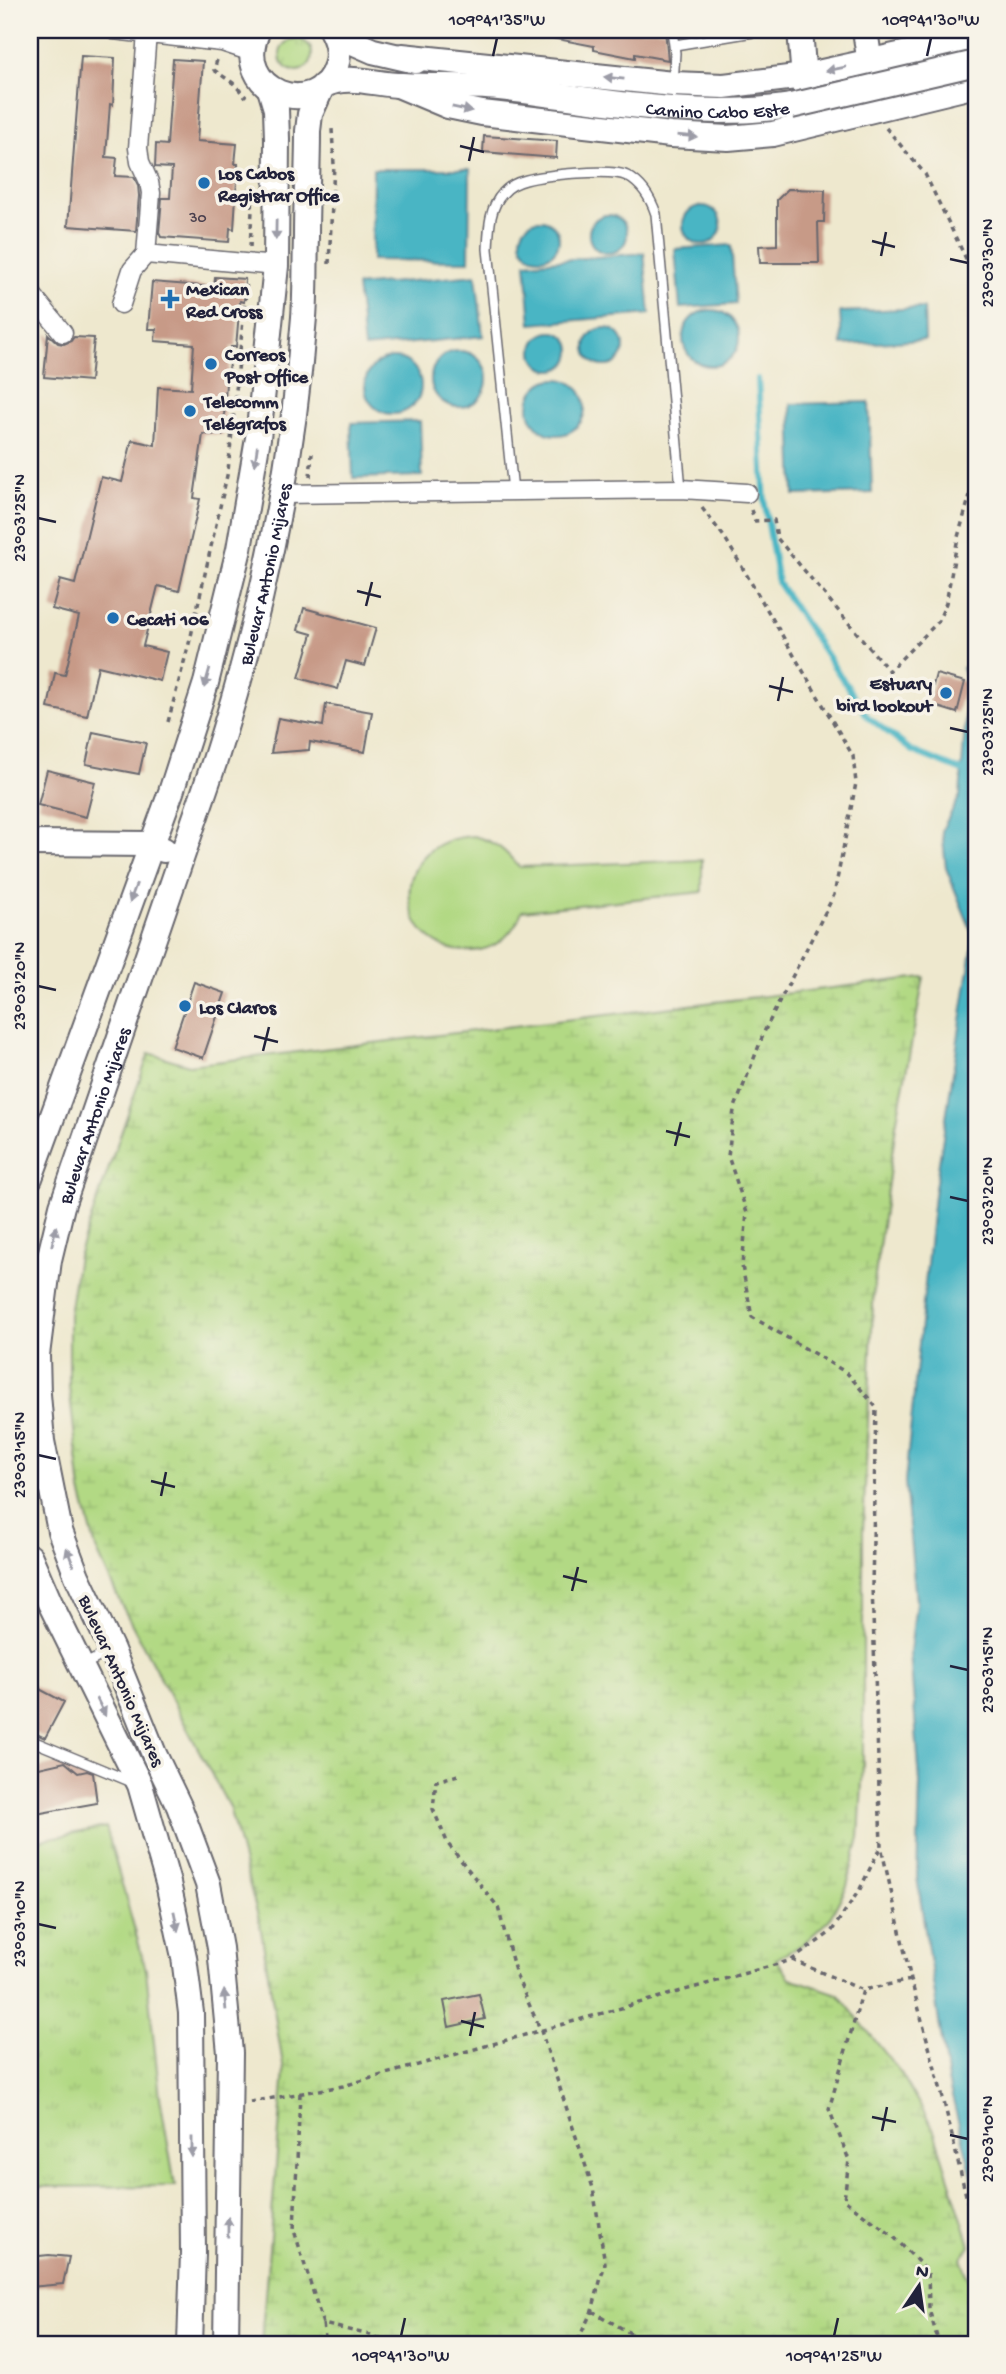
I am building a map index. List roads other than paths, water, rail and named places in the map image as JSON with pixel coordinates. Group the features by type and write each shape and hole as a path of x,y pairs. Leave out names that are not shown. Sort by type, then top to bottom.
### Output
{"main road":[{"path":"800,30 809,126"},
{"path":"864,30 878,110"},
{"name":"Camino Cabo Este","path":"332,32 373,51 402,56 496,88"},
{"name":"Bulevar Antonio Mijares","path":"226,2344 230,2053 222,1961 208,1884 179,1806 154,1754 60,1531 42,1441 37,1355 48,1260 62,1206 237,690 254,628 281,494 295,400 304,316 310,114 336,64 338,52 332,32"},
{"path":"402,56 673,84 724,86 804,76 976,38"},
{"name":"Bulevar Antonio Mijares","path":"30,1178 172,792 225,613 250,494 265,388 276,266 276,109 262,97 256,72 255,41"},
{"name":"Camino Cabo Este","path":"262,97 283,94 297,96 310,93 336,79 348,78 398,85 496,88 694,112 743,111 791,106 976,62"},
{"path":"398,85 448,106 482,113 671,135 728,138 773,134 976,85"},
{"path":"272,312 304,316"},
{"path":"30,843 151,844 181,857"},
{"name":"Bulevar Antonio Mijares","path":"30,1557 140,1785 171,1895 184,1957 191,2014 190,2344"},
{"path":"192,2253 228,2257"}],"street":[{"path":"113,30 222,42 255,41"},
{"path":"121,304 132,270 146,254 151,193 138,148 147,33"},
{"path":"146,254 276,266"},
{"path":"30,292 62,333"},
{"path":"281,494 685,489 747,493"}],"lane":[{"path":"672,30 675,45 673,84"},
{"path":"675,45 765,30"},
{"path":"513,491 488,249 492,211 506,190 522,181 608,172 627,176 639,185 656,214 685,489"},
{"path":"81,1666 112,1650"},
{"path":"30,1741 140,1785"}],"water":[{"path":"373,169 470,169 469,261 372,260"},
{"path":"702,206 716,211 721,225 716,239 702,244 688,239 683,225 688,211"},
{"path":"608,215 622,220 627,234 622,248 608,253 594,248 589,234 594,220"},
{"path":"540,220 554,225 559,239 554,253 540,258 526,253 521,239 526,225"},
{"path":"731,245 736,304 680,308 675,249"},
{"path":"644,253 650,314 531,324 526,263"},
{"path":"476,275 483,336 364,348 357,286"},
{"path":"924,308 925,340 842,345 840,312"},
{"path":"706,310 716,310 731,318 737,327 737,349 731,358 716,366 706,366 688,354 683,343 683,333 695,315"},
{"path":"605,328 619,333 624,347 619,361 605,366 591,361 586,347 591,333"},
{"path":"552,332 566,337 571,351 566,365 552,370 538,365 533,351 538,337"},
{"path":"459,351 470,353 479,359 485,368 485,390 479,399 470,405 459,407 448,405 439,399 433,390 431,379 433,368 439,359 448,353"},
{"path":"388,358 398,358 413,366 419,375 419,397 413,406 398,414 388,414 370,402 365,391 365,381 377,363"},
{"path":"557,379 568,381 577,387 583,396 583,418 577,427 568,433 557,435 546,433 537,427 531,418 529,407 531,396 537,387 546,381"},
{"path":"869,402 872,493 794,495 791,404"},
{"path":"420,421 422,476 353,478 351,423"},
{"path":"976,664 976,2191 948,2081 917,1877 920,1783 910,1652 916,1602 905,1482 934,1195 974,937 946,868 942,830 960,796 968,684 962,668"}],"waterway":[{"path":"758,379 765,505 778,583 868,717 912,751 970,774"}],"place":[{"name":"Los Cabos Registrar Office","path":"204,183"},
{"name":"Mexican Red Cross","path":"170,299"},
{"name":"Correos Post Office","path":"211,364"},
{"name":"Telecomm Telégrafos","path":"190,411"},
{"name":"Cecati 106","path":"113,618"},
{"name":"Estuary bird lookout","path":"946,693"},
{"name":"Los Claros","path":"185,1006"}]}
